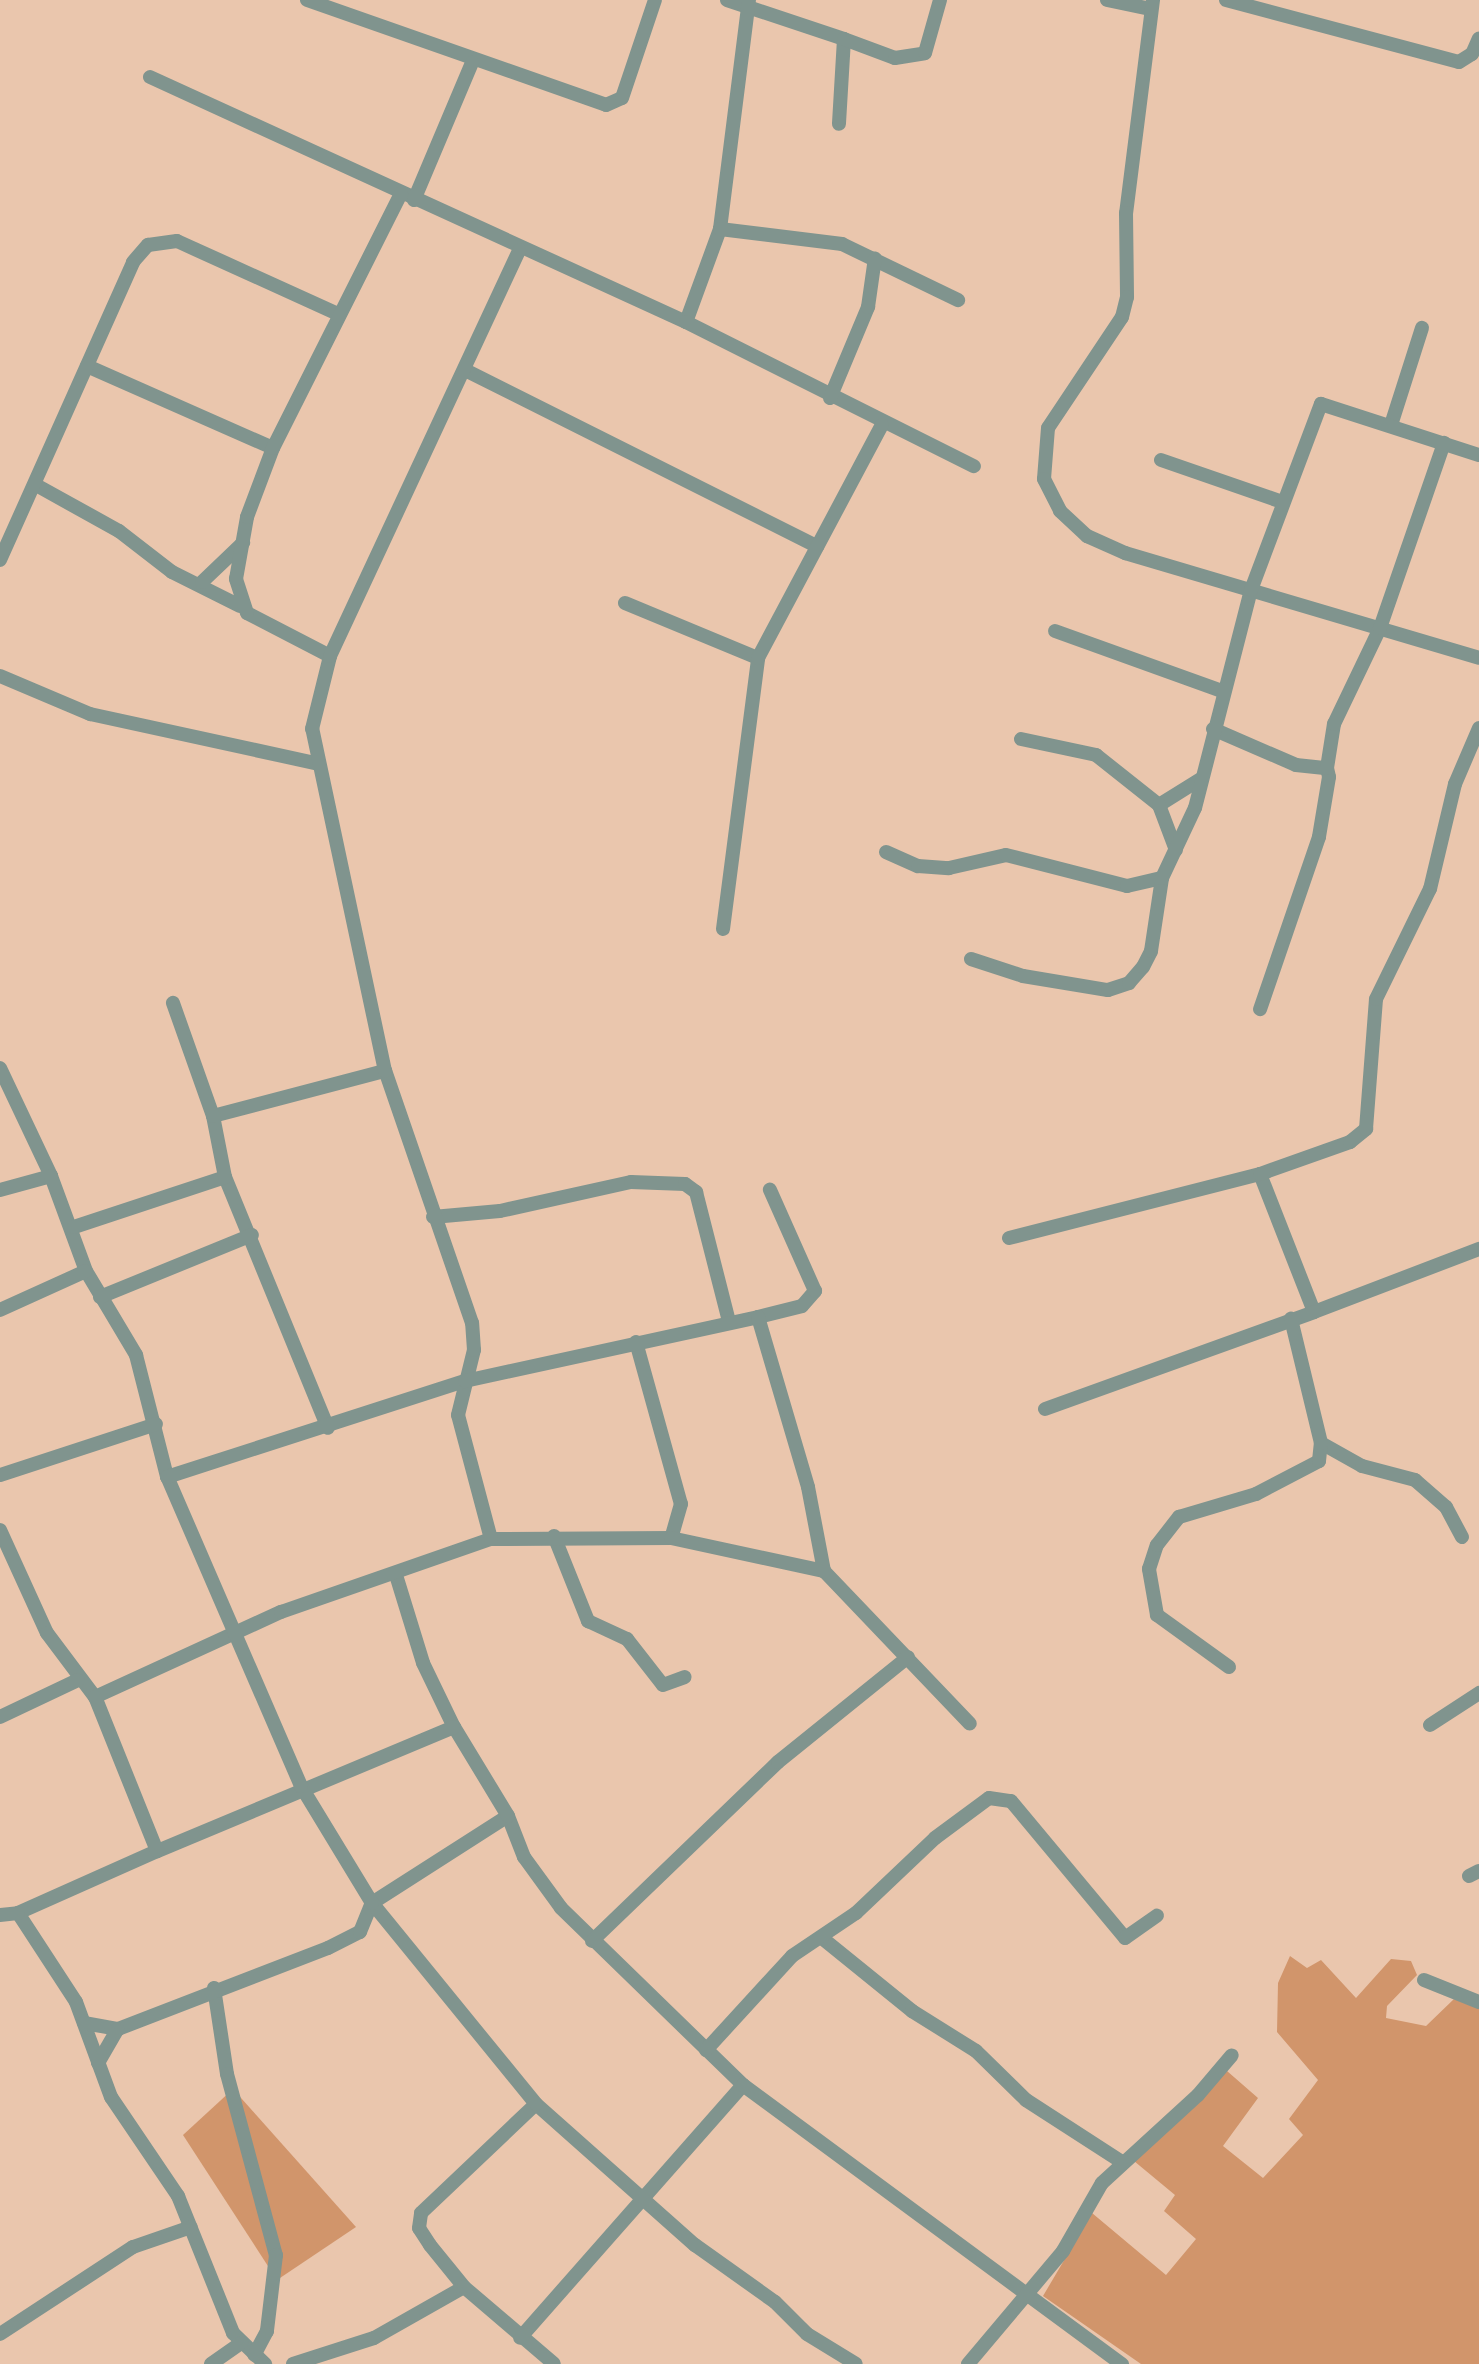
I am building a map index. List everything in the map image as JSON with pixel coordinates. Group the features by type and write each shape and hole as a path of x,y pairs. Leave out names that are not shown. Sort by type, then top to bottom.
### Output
{"street":[{"path":"307,0 472,63 593,104 615,104 655,0"},
{"path":"727,0 749,4 895,58 925,53 940,0"},
{"path":"1107,0 1152,5 1126,213 1128,297 1122,317 1048,428 1044,479 1060,511 1087,536 1251,590 1479,658"},
{"path":"1226,0 1459,62 1472,54 1479,38"},
{"path":"686,322 720,229 749,4"},
{"path":"839,124 844,39"},
{"path":"240,606 243,543 273,448 338,314 408,197 472,63"},
{"path":"149,77 519,250 686,322 882,425 974,466"},
{"path":"720,229 842,244 958,300"},
{"path":"0,560 36,485 133,262 148,245 177,241 338,314"},
{"path":"491,1539 461,1436 465,1381 474,1337 385,1070 319,764 313,711 330,656 466,370 519,250"},
{"path":"830,397 868,307 875,258"},
{"path":"1391,425 1422,328"},
{"path":"87,366 273,448"},
{"path":"466,370 817,546"},
{"path":"971,959 1023,976 1108,990 1129,982 1151,951 1162,878 1195,808 1199,780 1251,590 1321,404 1479,455"},
{"path":"723,929 758,658 882,425"},
{"path":"1259,1009 1319,837 1331,794 1327,768 1342,703 1380,628 1444,443"},
{"path":"1161,460 1282,502"},
{"path":"36,485 119,531 172,572 201,582 330,656"},
{"path":"201,582 243,543"},
{"path":"625,603 758,658"},
{"path":"1055,631 1222,691"},
{"path":"0,676 90,714 319,764"},
{"path":"1009,1238 1260,1174 1350,1142 1366,1129 1376,999 1430,889 1455,784 1479,728"},
{"path":"1213,729 1296,765 1327,768"},
{"path":"1021,739 1096,755 1159,805 1176,850"},
{"path":"1159,805 1199,780"},
{"path":"886,852 918,866 949,869 1006,855 1127,886 1162,878"},
{"path":"173,1003 213,1116 225,1177 252,1235 328,1427"},
{"path":"0,1068 74,1227 86,1271 136,1355 156,1424 167,1477 239,1632 301,1786 372,1903 536,2105 639,2198 807,2334 856,2364"},
{"path":"213,1116 385,1070"},
{"path":"1260,1174 1314,1312"},
{"path":"0,1191 51,1176"},
{"path":"74,1227 225,1177"},
{"path":"433,1217 500,1211 631,1182 685,1184 696,1192 729,1321"},
{"path":"167,1477 465,1381 802,1306 815,1291 770,1190"},
{"path":"100,1297 252,1235"},
{"path":"1045,1409 1479,1249"},
{"path":"0,1310 86,1271"},
{"path":"758,1317 808,1487 824,1571"},
{"path":"1229,1667 1157,1615 1149,1569 1157,1545 1179,1517 1314,1468 1321,1443 1291,1319"},
{"path":"636,1342 681,1504 671,1538"},
{"path":"0,1475 156,1424"},
{"path":"1321,1443 1362,1466 1415,1480 1446,1507 1462,1537"},
{"path":"554,1536 588,1621 627,1639 663,1685 685,1677"},
{"path":"95,1697 239,1632 491,1539 554,1536 671,1538 824,1571 970,1724"},
{"path":"2,1540 78,1680 95,1697 157,1851"},
{"path":"396,1574 423,1663 454,1727 508,1816 524,1857 592,1941 743,2085 1122,2364"},
{"path":"592,1941 778,1762 908,1657"},
{"path":"0,1717 78,1680"},
{"path":"1430,1725 1479,1693"},
{"path":"0,1915 18,1913 301,1786 454,1727"},
{"path":"706,2050 792,1956 822,1938 935,1838 1000,1796 1125,1938 1157,1916"},
{"path":"84,2023 118,2029 214,1988 360,1932 372,1903 508,1816"},
{"path":"18,1913 51,1957 84,2023 111,2097 168,2177 241,2343 260,2359 267,2331 276,2255 227,2074 214,1988"},
{"path":"822,1938 912,2011 976,2051 1026,2100 1122,2162"},
{"path":"1424,1980 1479,2002"},
{"path":"98,2063 118,2029"},
{"path":"968,2364 1028,2295 1122,2162 1198,2095 1232,2055"},
{"path":"520,2338 639,2198 743,2085"},
{"path":"536,2105 421,2213 424,2237 464,2287 520,2338 554,2364"},
{"path":"0,2334 133,2247 191,2227"},
{"path":"293,2364 374,2339 464,2287"},
{"path":"211,2364 241,2343"}],"shaded area":[{"path":"1290,1956 1307,1968 1321,1960 1356,1998 1391,1959 1411,1961 1417,1975 1387,2006 1386,2018 1426,2026 1454,1999 1479,2008 1479,2364 1141,2364 1043,2296 1092,2213 1166,2275 1196,2239 1164,2211 1175,2195 1134,2161 1227,2071 1258,2098 1223,2146 1263,2178 1303,2135 1289,2119 1318,2080 1277,2032 1278,1983"},
{"path":"233,2089 356,2227 277,2280 183,2135"}]}
